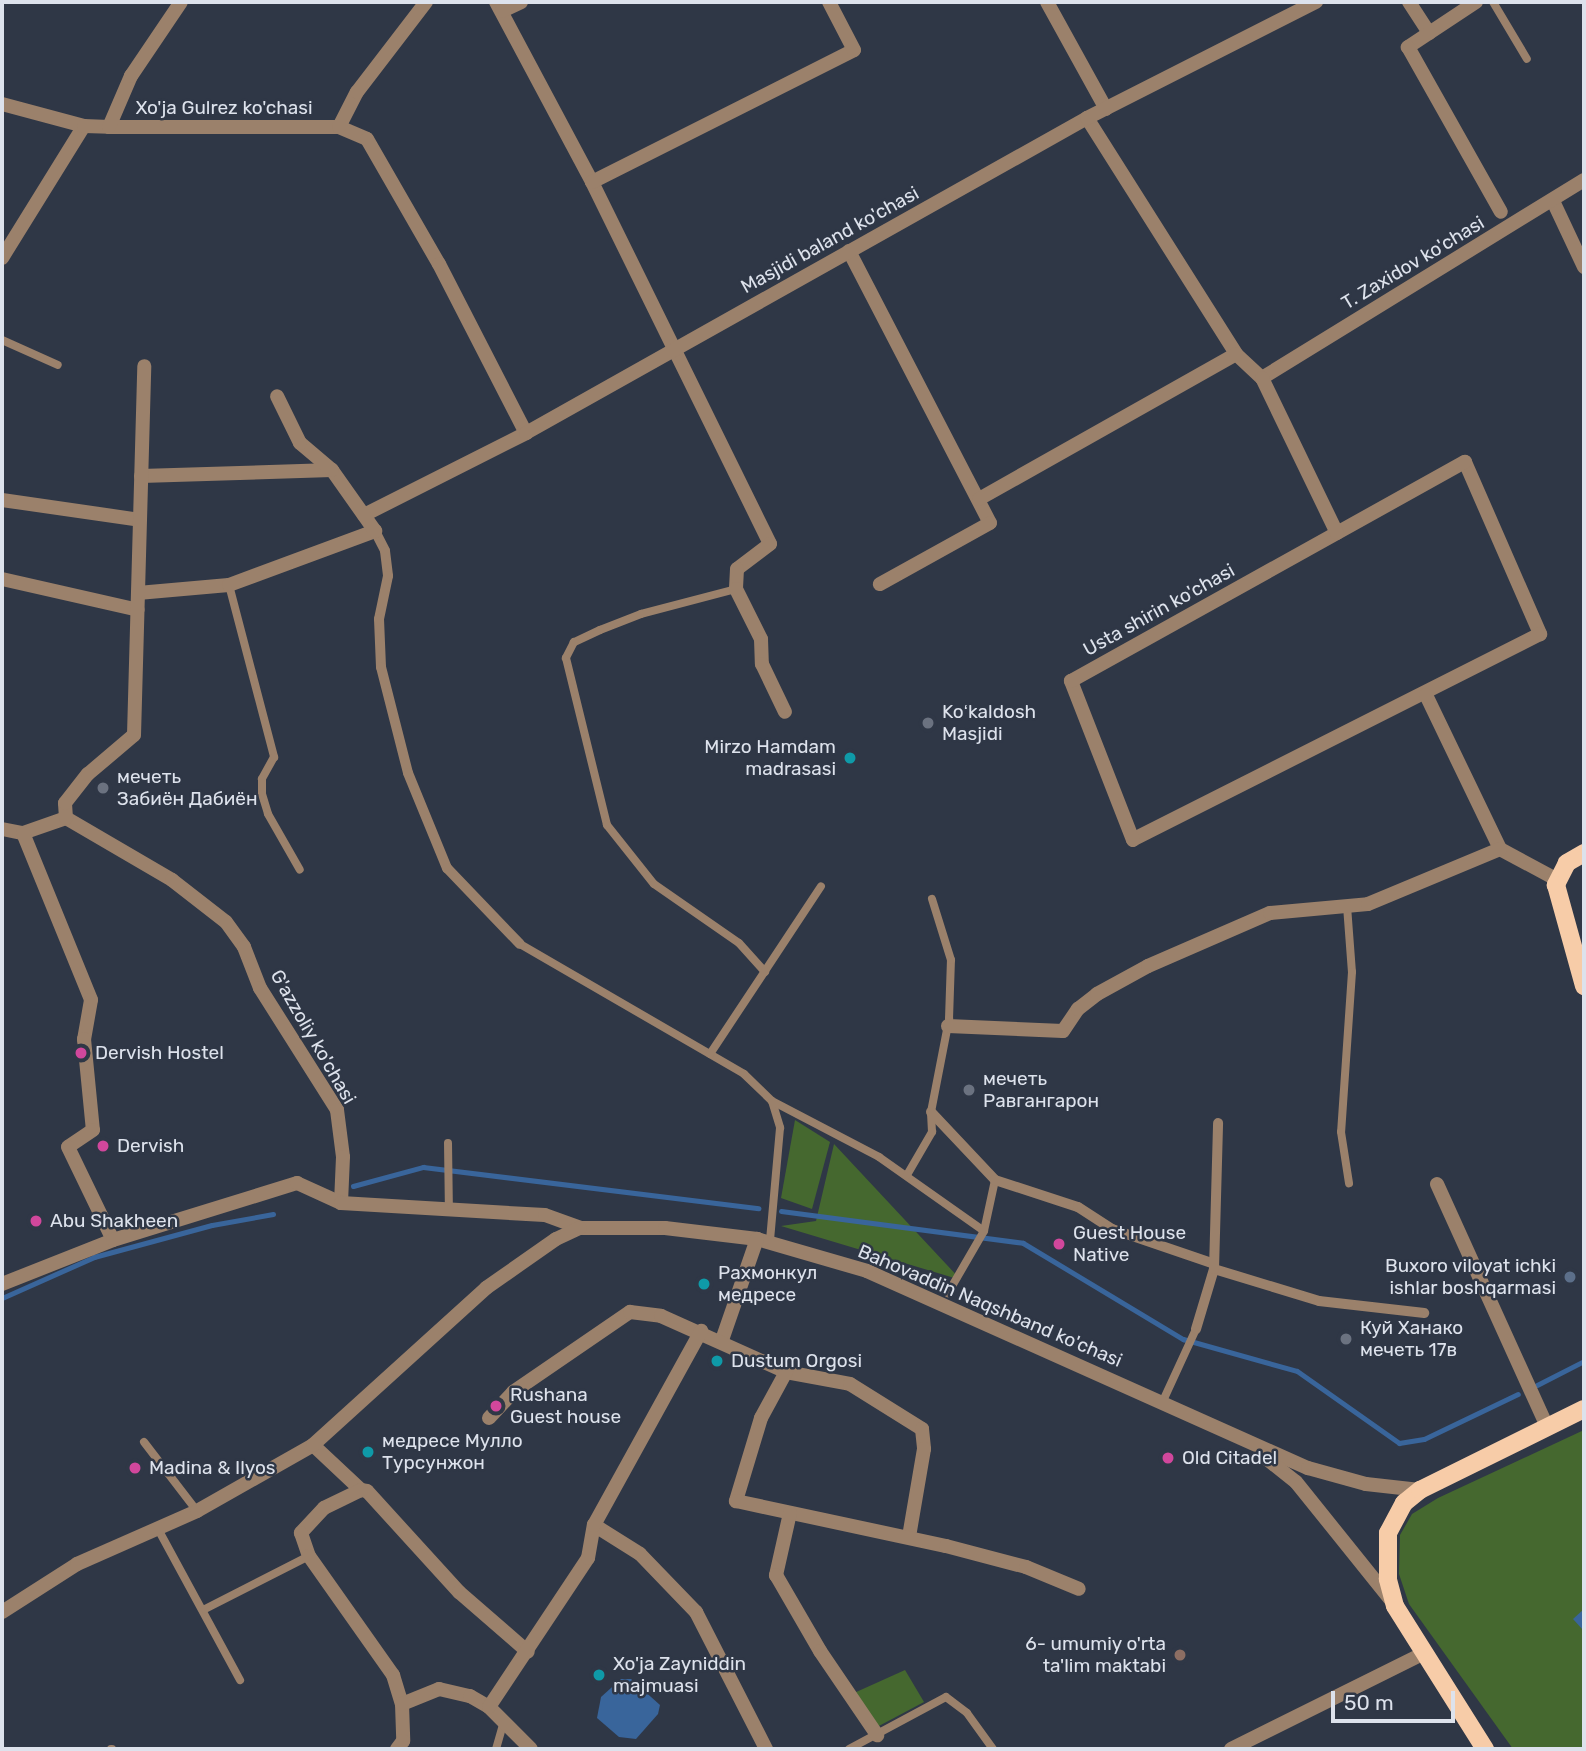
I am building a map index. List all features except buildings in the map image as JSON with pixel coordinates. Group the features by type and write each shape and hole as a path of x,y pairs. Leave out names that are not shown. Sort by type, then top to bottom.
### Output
{"main road":[{"path":"1584,853 1567,863 1556,885 1584,986"},
{"path":"1485,1749 1422,1654 1395,1606 1386,1560 1388,1532 1398,1513 1420,1490 1584,1409"}],"street":[{"path":"109,127 131,76 181,2"},
{"path":"426,2 356,92 339,127 367,139 439,264 526,433"},
{"path":"521,2 499,6 592,182 672,350 770,544 737,569 736,589 761,639 762,664 785,712"},
{"path":"592,182 854,50 829,2"},
{"path":"1047,2 1107,109"},
{"name":"Masjidi baland ko'chasi","path":"364,515 526,433 1087,118 1316,2"},
{"path":"1409,2 1429,33"},
{"path":"1476,2 1408,47 1510,226"},
{"name":"Xo'ja Gulrez ko'chasi","path":"2,104 84,126 339,127"},
{"path":"1087,118 1236,354 1262,378 1337,533"},
{"path":"2,258 84,126"},
{"name":"T. Zaxidov ko'chasi","path":"1262,378 1584,180"},
{"path":"1553,201 1584,267"},
{"path":"849,251 990,523 880,584"},
{"path":"979,499 1236,354"},
{"path":"2,829 23,833 66,818 65,803 88,774 134,735 144,366"},
{"path":"277,397 300,443 332,470 375,531 385,551 388,576 379,619 381,667 408,773 447,868 520,944"},
{"name":"Usta shirin ko'chasi","path":"1465,462 1540,634 1426,695 1133,840 1071,681 1337,533 1465,462"},
{"path":"141,476 332,470"},
{"path":"2,500 140,520"},
{"path":"138,593 229,585 375,531"},
{"path":"2,579 138,610"},
{"path":"1426,695 1500,849 1554,878 1556,885"},
{"name":"G'azzoliy ko'chasi","path":"66,818 173,880 226,922 244,947 266,999 337,1110 343,1157 341,1203"},
{"path":"23,833 91,1000 84,1040 93,1130 68,1147 113,1240"},
{"path":"948,1026 1063,1031 1077,1009 1097,993 1148,966 1270,913 1347,906 1394,895 1500,849"},
{"path":"931,1112 995,1181 1078,1207 1112,1228 1318,1301 1424,1313"},
{"path":"1193,1336 1213,1266 1217,1123"},
{"name":"Bahovaddin Naqshband ko'chasi","path":"3,1279 113,1240 297,1183 341,1203 545,1215 580,1228 665,1228 763,1240 867,1270 1250,1445 1366,1484 1420,1490"},
{"path":"1437,1184 1547,1427"},
{"name":"Bahovaddin Naqshband ko'chasi","path":"2,1612 77,1564 197,1511 313,1445 486,1288 556,1239 580,1228"},
{"path":"722,1339 763,1240"},
{"path":"489,1418 513,1392 630,1312 661,1316 722,1339 766,1367 850,1384 922,1429 924,1449 909,1537"},
{"path":"489,1707 588,1558 594,1525 701,1331"},
{"path":"786,1372 761,1418 736,1501 909,1537 1026,1567 1079,1589"},
{"path":"313,1445 361,1490 367,1491 459,1592 528,1652"},
{"name":"Bahovaddin Naqshband ko'chasi","path":"1250,1445 1296,1482 1395,1606"},
{"path":"361,1490 324,1508 301,1533 309,1556 393,1675 402,1704 403,1741 397,1749"},
{"path":"790,1513 776,1575 820,1651 877,1735"},
{"path":"594,1525 640,1554 696,1612 766,1749"},
{"path":"1231,1749 1422,1654"},
{"path":"402,1704 439,1689 470,1696 489,1707 503,1724 531,1749"}],"lane":[{"path":"1493,2 1527,59"},
{"path":"2,340 58,365"},
{"path":"229,585 274,757 262,779 262,794 268,814 300,870"},
{"path":"736,589 631,618 574,642 566,658 607,825 654,884 739,943 765,972"},
{"path":"710,1054 821,886"},
{"path":"907,1174 933,1132 931,1112 948,1026 951,960 932,899"},
{"path":"1347,906 1352,972 1341,1132 1349,1183"},
{"path":"520,944 744,1074 772,1101 907,1174 982,1235"},
{"path":"763,1240 780,1128 772,1101"},
{"path":"448,1143 449,1211"},
{"path":"948,1293 982,1235 995,1181"},
{"path":"1161,1403 1193,1336"},
{"path":"144,1442 197,1511"},
{"path":"158,1529 205,1609 240,1680"},
{"path":"205,1609 309,1556"},
{"path":"849,1749 946,1697 967,1713 993,1749"},
{"path":"496,1749 503,1724"}],"green space":[{"path":"795,1120 830,1142 812,1209 781,1198"},
{"path":"834,1144 961,1280 781,1226 816,1221"},
{"path":"1584,1430 1584,1749 1513,1749 1409,1604 1399,1574 1400,1535 1412,1514 1438,1498"},
{"path":"905,1670 924,1702 877,1727 854,1693"}],"water":[{"path":"1584,1609 1584,1630 1583,1630 1573,1619"},
{"path":"621,1679 631,1679 660,1705 658,1714 636,1739 619,1737 597,1718 601,1697"}],"waterway":[{"path":"353,1186 423,1167 759,1208"},
{"path":"781,1211 1023,1243 1183,1339 1297,1371 1399,1443 1424,1439 1518,1394"},
{"path":"2,1298 94,1257 212,1225 273,1214"},
{"path":"1537,1385 1584,1361"}],"place":[{"name":"Koʻkaldosh Masjidi","path":"928,723"},
{"name":"Mirzo Hamdam madrasasi","path":"850,758"},
{"name":"мечеть Забиён Дабиён","path":"103,788"},
{"name":"Dervish Hostel","path":"81,1053"},
{"name":"мечеть Равгангарон","path":"969,1090"},
{"name":"Dervish","path":"103,1146"},
{"name":"Abu Shakheen","path":"36,1221"},
{"name":"Guest House Native","path":"1059,1244"},
{"name":"Buxoro viloyat ichki ishlar boshqarmasi","path":"1570,1277"},
{"name":"Рахмонкул медресе","path":"704,1284"},
{"name":"Куй Ханако мечеть 17в","path":"1346,1339"},
{"name":"Dustum Orgosi","path":"717,1361"},
{"name":"Rushana Guest house","path":"496,1406"},
{"name":"медресе Мулло Турсунжон","path":"368,1452"},
{"name":"Old Citadel","path":"1168,1458"},
{"name":"Madina & Ilyos","path":"135,1468"},
{"name":"6- umumiy o'rta ta'lim maktabi","path":"1180,1655"},
{"name":"Xo'ja Zayniddin majmuasi","path":"599,1675"}]}
